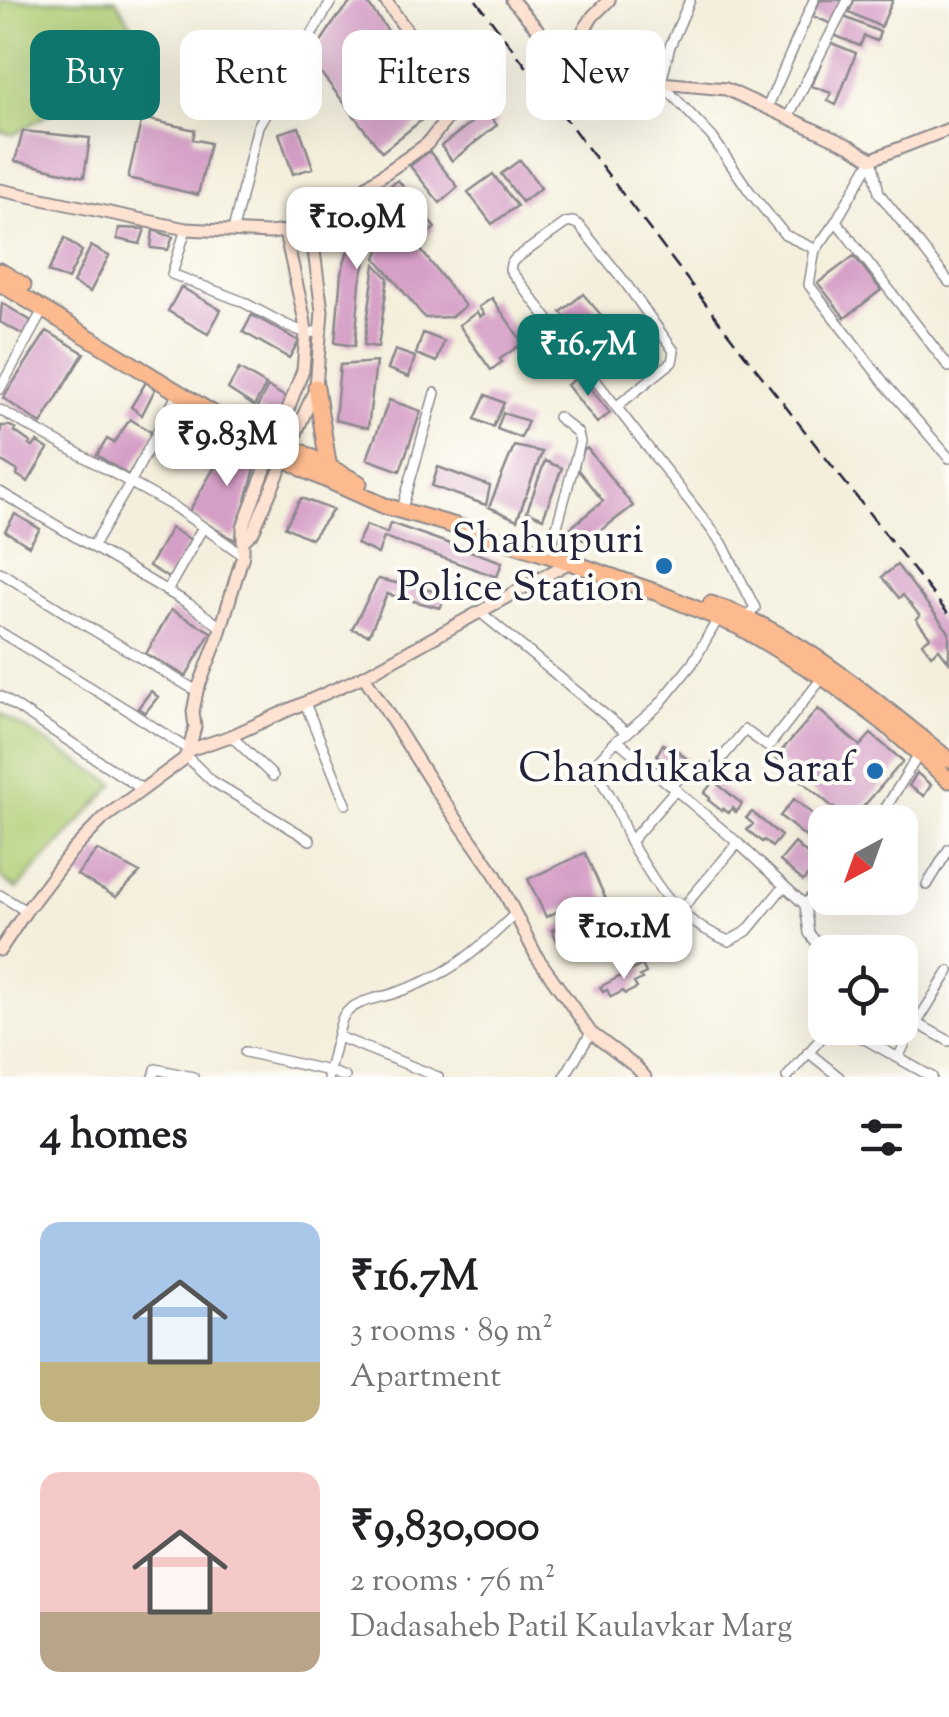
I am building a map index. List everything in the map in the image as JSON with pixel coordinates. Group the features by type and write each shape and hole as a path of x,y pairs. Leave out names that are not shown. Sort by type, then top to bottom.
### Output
{"highway":[{"path":"0,270 280,449 387,497 550,548 742,622 832,669 949,760"},
{"path":"3,291 44,310 178,392 385,506 570,562 742,622 883,722 949,780"},
{"path":"316,387 329,469"}],"street":[{"path":"233,230 258,126 332,0"},
{"path":"0,190 186,229 269,234 305,229 426,144 450,115 452,100 439,76 386,0"},
{"path":"512,0 538,30"},
{"path":"584,30 609,0"},
{"path":"665,66 690,0"},
{"path":"767,108 814,0"},
{"path":"788,117 848,0"},
{"path":"665,82 726,89 872,159 879,193 949,282"},
{"path":"665,86 712,137 785,235 815,249"},
{"path":"948,131 872,159 815,249 809,285 949,458"},
{"path":"836,221 949,367"},
{"path":"616,407 672,362 674,351 578,225 566,223 516,259 510,270 616,407 722,543 755,608 742,622"},
{"path":"187,753 195,727 197,691 221,627 243,548 243,527 280,449 316,387 322,331 313,224"},
{"path":"186,229 172,274 241,300 306,333 322,331"},
{"path":"280,449 303,370 306,333 285,232"},
{"path":"0,389 44,310"},
{"path":"93,546 178,392"},
{"path":"404,502 435,393"},
{"path":"0,410 243,548"},
{"path":"550,548 580,442 578,434 558,416"},
{"path":"0,492 168,591 221,627"},
{"path":"168,591 202,527"},
{"path":"0,950 71,852 104,818 169,772 187,753 364,676 570,562"},
{"path":"0,572 197,691"},
{"path":"480,612 627,733"},
{"path":"719,617 692,664 658,706 593,766 630,842 656,883 679,912 702,929 729,940 747,932 784,886"},
{"path":"0,632 187,753 212,781 310,840"},
{"path":"364,676 494,874 537,957 592,1033 645,1077"},
{"path":"630,842 673,787 691,770 710,774 745,730 768,746 823,677"},
{"path":"0,696 142,789"},
{"path":"305,703 346,804"},
{"path":"231,736 272,776"},
{"path":"617,740 805,905 811,935"},
{"path":"888,805 919,754"},
{"path":"679,912 738,843"},
{"path":"927,885 949,849"},
{"path":"0,895 26,911"},
{"path":"805,905 808,901"},
{"path":"328,1074 341,1019 354,1005 435,979 478,951 515,914"},
{"path":"918,1020 949,971"},
{"path":"918,1024 949,1041"},
{"path":"564,1077 592,1033"},
{"path":"339,1037 438,1077"},
{"path":"787,1077 814,1045"},
{"path":"875,1045 932,1077"},
{"path":"898,1058 905,1045"},
{"path":"244,1052 345,1077"},
{"path":"808,1052 839,1077"},
{"path":"154,1077 156,1069 192,1077"}],"green space":[{"path":"0,0 116,0 135,30 30,30 30,120 39,120 13,135 0,131"},
{"path":"0,713 115,784 17,889 0,878"}],"building":[{"path":"353,0 365,0 388,30 342,30 342,100 322,74 322,40"},
{"path":"820,0 845,0 834,25 813,16"},
{"path":"854,0 893,0 881,27 849,12"},
{"path":"842,16 880,32 877,41 864,36 860,46 834,35"},
{"path":"829,42 856,53 836,105 828,101 831,93 812,86"},
{"path":"142,120 195,130 193,139 210,143 198,195 128,178"},
{"path":"357,120 422,120 382,152"},
{"path":"474,120 493,120 497,125 452,161 441,146"},
{"path":"299,127 313,168 293,174 279,133"},
{"path":"23,131 90,138 84,177 15,161"},
{"path":"429,151 458,187 440,203 410,166"},
{"path":"520,160 541,188 522,202 501,174"},
{"path":"493,174 517,206 492,224 468,192"},
{"path":"398,180 435,228 419,240 382,192"},
{"path":"382,198 394,215 368,251 360,282 355,346 335,343 341,273 350,244"},
{"path":"398,221 465,306 451,317 425,318 376,258 385,234"},
{"path":"119,228 145,229 140,244 117,239"},
{"path":"153,230 173,237 168,250 151,248"},
{"path":"65,238 82,251 68,279 48,272"},
{"path":"91,246 109,256 90,292 73,283"},
{"path":"854,256 881,290 845,318 818,283"},
{"path":"375,264 388,278 378,347 364,345"},
{"path":"181,287 221,310 208,334 168,311"},
{"path":"583,294 608,323 585,341 561,312"},
{"path":"492,298 523,343 491,370 459,325 477,312 480,317 484,314 479,307"},
{"path":"2,303 31,321 24,335 0,322"},
{"path":"252,315 299,341 289,358 243,332"},
{"path":"543,326 575,367 563,377 531,336"},
{"path":"47,331 84,353 41,424 3,398"},
{"path":"423,333 444,341 437,362 416,354"},
{"path":"395,350 415,357 409,377 388,369"},
{"path":"376,362 368,428 335,420 340,365"},
{"path":"239,369 266,385 254,406 228,389"},
{"path":"580,375 610,413 597,423 567,385"},
{"path":"146,382 155,389 142,415 131,407"},
{"path":"268,387 291,400 281,422 256,409"},
{"path":"486,395 504,403 493,427 475,419"},
{"path":"389,400 421,411 400,471 367,459"},
{"path":"503,413 528,421 521,438 497,429"},
{"path":"130,419 154,434 128,475 97,455 107,439 114,443"},
{"path":"1,426 16,429 33,447 37,442 48,449 28,482 0,460"},
{"path":"232,437 259,454 235,540 188,513"},
{"path":"514,446 542,452 517,520 489,507"},
{"path":"587,448 633,506 587,541 564,533 603,501 578,470 579,454"},
{"path":"545,461 562,468 543,518 527,511"},
{"path":"438,467 490,486 486,505 432,486"},
{"path":"301,498 333,510 311,539 285,527"},
{"path":"15,514 40,529 29,546 5,531"},
{"path":"390,523 502,562 497,577 384,537 378,554 357,544 366,525 387,533"},
{"path":"171,528 191,540 169,578 149,566"},
{"path":"897,565 949,632 949,662 939,649 931,655 922,643 930,637 916,619 920,616 882,577"},
{"path":"378,579 447,594 440,608 387,594 369,635 352,629"},
{"path":"171,610 211,632 186,676 146,654"},
{"path":"151,691 158,697 145,713 138,708"},
{"path":"818,709 860,746 871,734 903,761 865,805 830,805 775,758"},
{"path":"663,744 671,752 675,748 688,760 677,773 657,755"},
{"path":"917,773 931,785 924,796 909,786"},
{"path":"714,781 742,804 736,812 732,808 728,813 722,811 708,800 704,793"},
{"path":"794,799 808,810 808,839 780,816"},
{"path":"752,812 781,836 772,847 747,830 753,824 746,818"},
{"path":"795,843 808,855 808,875 803,881 780,861"},
{"path":"97,850 140,873 116,897 77,875"},
{"path":"585,853 613,915 557,941 552,930 589,913 583,899 546,917 528,879"},
{"path":"642,965 646,973 634,983 637,988 611,997 607,990 603,992 600,987"}],"railway":[{"path":"476,0 724,328 949,615"}],"place":[{"name":"Shahupuri Police Station","path":"664,566"},
{"name":"Chandukaka Saraf","path":"875,771"}]}
